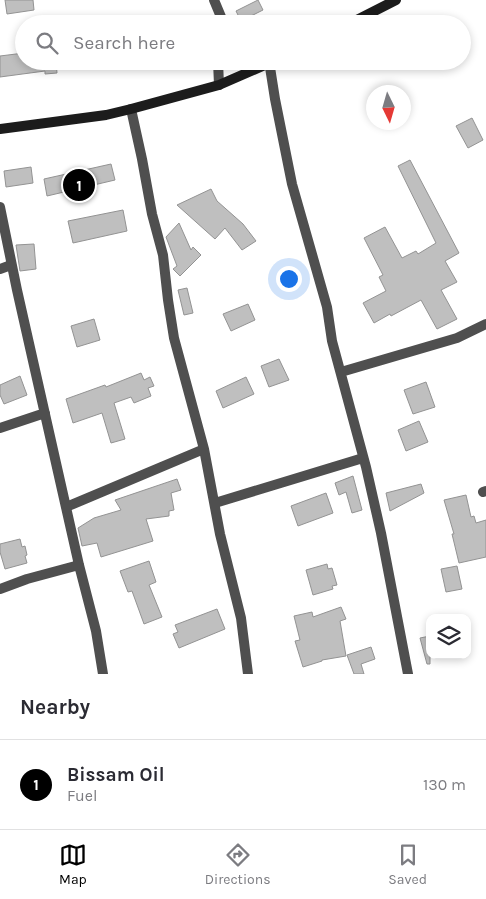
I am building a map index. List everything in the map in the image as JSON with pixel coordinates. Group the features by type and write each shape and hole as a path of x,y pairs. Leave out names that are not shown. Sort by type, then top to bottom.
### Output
{"main road":[{"path":"367,15 396,0"},
{"path":"0,129 106,115 219,85 253,70"}],"street":[{"path":"214,0 221,15"},
{"path":"218,70 219,85"},
{"path":"272,70 275,99 292,184 327,307 331,334 363,458 408,674"},
{"path":"131,109 152,214 163,255 174,338 204,449 220,534 241,618 248,674"},
{"path":"0,207 4,252 11,265 79,566 96,631 103,674"},
{"path":"0,270 11,265"},
{"path":"341,372 457,338 486,324"},
{"path":"0,428 44,414"},
{"path":"66,507 204,449"},
{"path":"215,503 363,458"},
{"path":"0,589 27,579 79,566"}],"building":[{"path":"5,0 33,0 34,10 7,14"},
{"path":"258,0 263,10 253,15 238,15 236,11"},
{"path":"15,54 15,70 57,70 57,73 45,74 45,71 0,77 0,56"},
{"path":"472,118 483,140 468,148 456,126"},
{"path":"410,160 459,253 445,261 457,282 441,290 457,319 437,329 421,300 374,323 363,303 386,291 379,277 383,275 364,238 385,227 402,258 416,251 418,254 436,243 398,166"},
{"path":"111,164 115,180 47,196 44,179"},
{"path":"31,167 33,183 6,187 4,171"},
{"path":"211,189 217,201 243,224 256,241 242,250 225,228 215,239 177,205"},
{"path":"123,210 127,231 73,243 68,221"},
{"path":"179,223 191,250 193,247 201,255 180,276 173,269 177,266 166,237"},
{"path":"34,244 36,269 20,271 16,245"},
{"path":"187,288 193,313 184,315 178,290"},
{"path":"248,304 255,320 231,331 223,314"},
{"path":"94,319 100,340 77,347 71,326"},
{"path":"279,359 289,380 269,387 261,366"},
{"path":"141,373 144,380 150,377 154,386 148,388 151,396 134,403 131,397 114,403 125,439 111,443 102,413 73,423 66,399 105,385 106,387"},
{"path":"20,376 27,395 4,404 0,395 0,385"},
{"path":"246,377 254,394 223,408 216,391"},
{"path":"426,382 435,407 413,414 404,390"},
{"path":"419,421 428,442 406,451 398,430"},
{"path":"353,476 362,510 352,513 346,492 339,495 335,483"},
{"path":"177,479 181,490 171,493 174,510 169,511 169,516 146,519 153,541 101,557 97,543 82,546 78,528 94,518 121,510 115,500"},
{"path":"421,484 424,493 390,511 386,493"},
{"path":"326,493 333,513 298,526 291,506"},
{"path":"466,495 471,517 474,516 476,523 486,520 486,557 459,563 452,534 454,534 444,500"},
{"path":"20,539 22,547 25,546 27,563 5,569 0,552 0,544"},
{"path":"149,561 156,582 149,585 162,617 144,624 132,591 128,592 120,571"},
{"path":"327,564 328,569 332,568 337,585 332,586 333,589 313,595 306,570"},
{"path":"457,566 462,589 446,592 441,569"},
{"path":"341,607 346,619 340,621 346,656 322,660 303,667 295,641 300,640 294,616 312,612 313,617"},
{"path":"217,609 225,629 179,648 173,634 178,632 175,625"},
{"path":"426,637 426,659 430,659 430,664 427,664 420,638"},
{"path":"371,647 375,659 361,664 364,674 354,674 347,655"}],"place":[{"name":"Bissam Oil","path":"79,185"}]}
